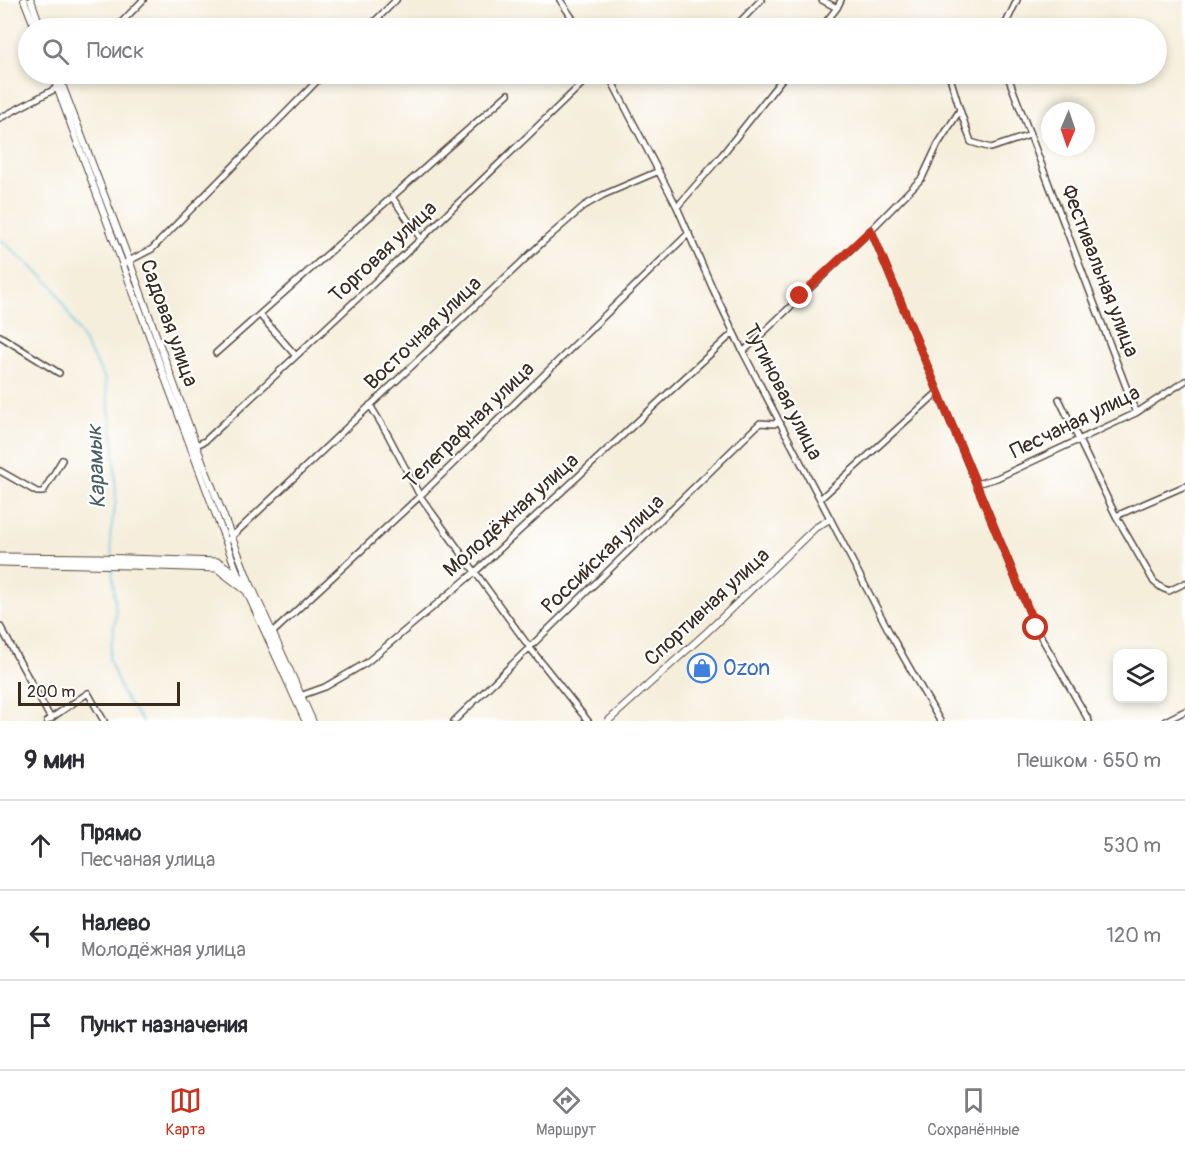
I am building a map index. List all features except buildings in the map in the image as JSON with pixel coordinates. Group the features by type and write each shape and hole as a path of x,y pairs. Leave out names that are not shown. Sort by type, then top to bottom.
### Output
{"main road":[{"path":"0,557 129,562 218,562 240,577 249,587 298,697 306,721"},
{"path":"0,562 99,561"},
{"path":"129,562 217,568 249,587"},
{"path":"298,697 312,721"}],"street":[{"path":"126,18 143,0"},
{"path":"379,18 396,0"},
{"path":"560,0 572,18"},
{"path":"744,18 761,0"},
{"path":"822,0 837,8"},
{"path":"829,18 841,0"},
{"path":"1008,18 1017,0"},
{"path":"27,2 32,18"},
{"path":"27,2 36,18"},
{"name":"Садовая улица","path":"56,84 126,262"},
{"path":"0,118 57,88 58,84"},
{"name":"Садовая улица","path":"62,84 194,446 249,587"},
{"path":"126,262 152,249 314,84"},
{"name":"Торговая улица","path":"194,446 205,441 421,239 582,84"},
{"name":"Тутиновая улица","path":"613,84 677,207 743,352 892,637 939,721"},
{"path":"677,207 778,84"},
{"path":"952,84 971,142 991,148 1030,135"},
{"name":"Фестивальная улица","path":"1011,84 1136,413"},
{"name":"Торговая улица","path":"216,353 508,94"},
{"path":"743,352 922,178 938,144 960,110"},
{"name":"Восточная улица","path":"229,540 544,241 584,206 603,195 659,171"},
{"path":"392,197 421,239"},
{"path":"871,230 1036,628 1089,721"},
{"name":"Телеграфная улица","path":"270,635 420,495 689,233"},
{"path":"260,315 296,356"},
{"name":"Молодёжная улица","path":"298,697 325,687 366,663 475,572 734,333"},
{"path":"0,336 59,373"},
{"name":"Песчаная улица","path":"976,484 997,478 1136,413 1185,381"},
{"path":"820,499 938,392"},
{"path":"1059,399 1116,516 1154,582 1169,591 1185,583"},
{"path":"370,405 420,495 530,648 588,721"},
{"name":"Российская улица","path":"454,721 760,423 774,424 779,421"},
{"path":"0,471 37,492 43,492 62,460"},
{"path":"1116,516 1185,486"},
{"name":"Спортивная улица","path":"608,721 708,631 815,528 830,519"},
{"path":"229,540 240,577"},
{"path":"0,626 49,720 88,693 104,721"},
{"path":"1165,721 1185,711"}],"waterway":[{"name":"Карамык","path":"0,239 53,286 105,379 114,443 116,500 110,536 112,556"},
{"name":"Карамык","path":"112,567 116,615 109,659 123,695 142,721"}],"place":[{"name":"Ozon","path":"702,668"}],"route":[{"path":"800,296 871,230 1036,628"}]}
